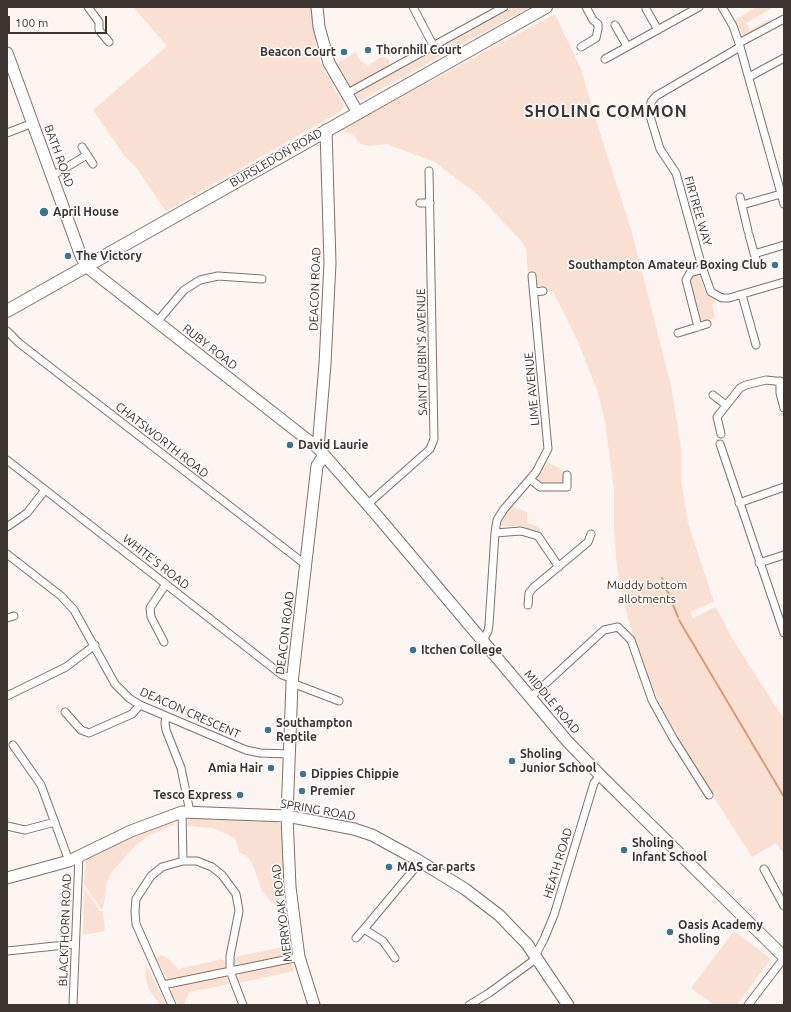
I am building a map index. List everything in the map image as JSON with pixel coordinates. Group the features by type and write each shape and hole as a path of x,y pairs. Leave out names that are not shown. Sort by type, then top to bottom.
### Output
{"main road":[{"name":"BURSLEDON ROAD","path":"7,311 546,7"}],"street":[{"path":"88,7 99,22 99,30 109,42"},
{"path":"318,7 318,27 324,52 336,78 358,113"},
{"path":"413,7 433,45"},
{"path":"420,7 420,20"},
{"path":"346,94 504,7"},
{"path":"581,47 596,38 598,34 598,24 593,20 586,7"},
{"path":"605,59 699,7"},
{"path":"722,7 733,26 740,45 784,204"},
{"path":"646,9 658,30"},
{"name":"FIRTREE WAY","path":"784,19 659,94 652,100 650,106 650,116 659,146 677,177 708,287 714,294 725,299 784,282"},
{"path":"615,25 627,46"},
{"name":"BATH ROAD","path":"7,54 81,256 87,267"},
{"path":"749,77 784,58"},
{"path":"7,133 33,123"},
{"name":"DEACON ROAD","path":"287,816 292,681 317,466 321,451 326,364 330,263 326,130"},
{"path":"82,146 93,164"},
{"path":"52,176 87,155"},
{"name":"SAINT AUBIN'S AVENUE","path":"368,504 430,448 434,439 430,171"},
{"path":"742,204 781,194"},
{"path":"740,197 755,257 784,245"},
{"path":"420,203 430,203"},
{"name":"RUBY ROAD","path":"87,267 321,451"},
{"path":"698,327 686,280 690,273 703,269"},
{"path":"157,322 184,290 200,280 218,276 262,278"},
{"name":"LIME AVENUE","path":"483,641 490,625 494,533 497,520 504,508 530,479 542,462 548,450 532,276"},
{"path":"534,292 543,291"},
{"path":"742,295 756,345"},
{"path":"678,333 707,324"},
{"name":"CHATSWORTH ROAD","path":"7,331 18,342 306,565"},
{"path":"721,434 717,417 737,391 746,385 766,380 782,381 780,393 784,408"},
{"path":"713,394 726,404"},
{"path":"720,444 759,563 784,633"},
{"name":"MIDDLE ROAD","path":"321,451 368,504 568,742 784,957"},
{"path":"723,454 731,452"},
{"name":"WHITE'S ROAD","path":"7,460 282,675 292,681 339,701"},
{"path":"530,479 540,487 568,487 567,475"},
{"path":"739,503 784,487"},
{"path":"7,527 27,513 45,490"},
{"path":"494,533 521,531 538,536 559,567"},
{"path":"528,605 529,593 588,542 591,534"},
{"name":"DEACON CRESCENT","path":"7,554 66,602 80,619 114,684 129,698 140,705 254,752 290,754"},
{"path":"759,563 784,555"},
{"path":"164,642 151,617 150,608 166,584"},
{"path":"531,697 604,630 618,627 631,640 652,700 709,795"},
{"path":"7,696 66,667 95,646"},
{"path":"65,712 81,730 89,733 132,714 140,705"},
{"path":"166,716 166,730 181,768 186,812 183,861"},
{"path":"13,745 41,785 69,861"},
{"name":"HEATH ROAD","path":"536,957 553,917 594,783 600,775"},
{"name":"SPRING ROAD","path":"7,878 69,861 131,831 186,812 287,816 364,832 466,889 499,914 515,930 536,957 568,1005"},
{"name":"MERRYOAK ROAD","path":"287,816 290,888 299,958 314,1005"},
{"path":"7,826 25,830 55,822"},
{"name":"BLACKTHORN ROAD","path":"73,1005 79,856"},
{"path":"172,1005 136,924 136,899 150,876 162,867 183,861 197,861 212,867 222,875 236,894 239,911 230,956 230,971 243,1005"},
{"path":"356,938 420,862"},
{"path":"764,869 784,906"},
{"path":"364,929 384,941 395,958"},
{"path":"7,951 75,944"},
{"path":"469,1005 489,993 536,957"},
{"path":"748,1005 784,957"},
{"path":"163,985 299,958"}],"green space":[{"path":"133,7 312,7 316,45 321,64 344,106 341,111 166,211 135,166 125,157 93,110 167,46"},
{"path":"512,7 530,7 361,100 354,92 501,11 512,9"},
{"path":"756,7 774,7 746,23 750,30 770,19 771,22 748,35 743,35 735,20"},
{"name":"Muddy bottom allotments","path":"555,14 581,69 631,229 671,385 681,448 681,480 688,523 714,602 690,612 693,618 716,607 733,640 784,719 784,854 776,843 752,857 701,777 665,714 648,678 628,619 617,569 614,531 614,491 605,422 597,390 578,342 553,291 544,293 544,287 536,284 535,274 528,275 526,249 522,242 479,196 435,162 386,144 369,146 358,143 354,135 340,130"},
{"path":"356,52 360,60 368,66 379,58 384,57 389,60 390,65 349,89 335,65"},
{"path":"693,274 700,275 706,294 717,302 712,304 715,318 704,321 699,319 690,284"},
{"path":"548,462 566,472 564,483 561,485 543,485 537,482 537,478"},
{"path":"511,505 527,512 527,523 539,527 540,530 537,532 521,526 500,526 506,511"},
{"path":"191,817 276,821 279,823 282,826 286,908 272,903 262,891 254,868 248,857 239,852 236,840 227,834 212,828 187,826 188,820"},
{"path":"169,822 176,824 148,836 134,847 112,872 107,882 103,909 101,909 84,884 86,860 90,856"},
{"path":"84,888 100,911 103,911 105,931 83,935"},
{"path":"734,931 771,959 737,1005 714,1005 691,988"},
{"path":"288,946 290,953 287,956 240,965 234,962 234,957"},
{"path":"162,955 169,959 178,969 222,959 225,962 225,967 223,969 168,980 156,958"},
{"path":"145,963 166,1005 160,1005 149,990 146,979"},
{"path":"291,963 294,971 239,983 237,979 240,973"},
{"path":"225,976 230,984 189,992 184,1005 178,1005 171,992 173,986"}],"waterway":[{"path":"662,578 678,617"},
{"path":"679,620 784,797"}],"place":[{"name":"Thornhill Court","path":"368,50"},
{"name":"Beacon Court","path":"344,52"},
{"name":"April House","path":"44,212"},
{"name":"The Victory","path":"68,256"},
{"name":"Southampton Amateur Boxing Club","path":"775,265"},
{"name":"David Laurie","path":"290,445"},
{"name":"Itchen College","path":"413,650"},
{"name":"Southampton Reptile","path":"268,730"},
{"name":"Sholing Junior School","path":"512,761"},
{"name":"Amia Hair","path":"271,768"},
{"name":"Dippies Chippie","path":"303,774"},
{"name":"Premier","path":"302,791"},
{"name":"Tesco Express","path":"240,795"},
{"name":"Sholing Infant School","path":"624,850"},
{"name":"MAS car parts","path":"389,867"},
{"name":"Oasis Academy Sholing","path":"670,932"}],"district":[{"name":"SHOLING COMMON","path":"606,112"}]}
